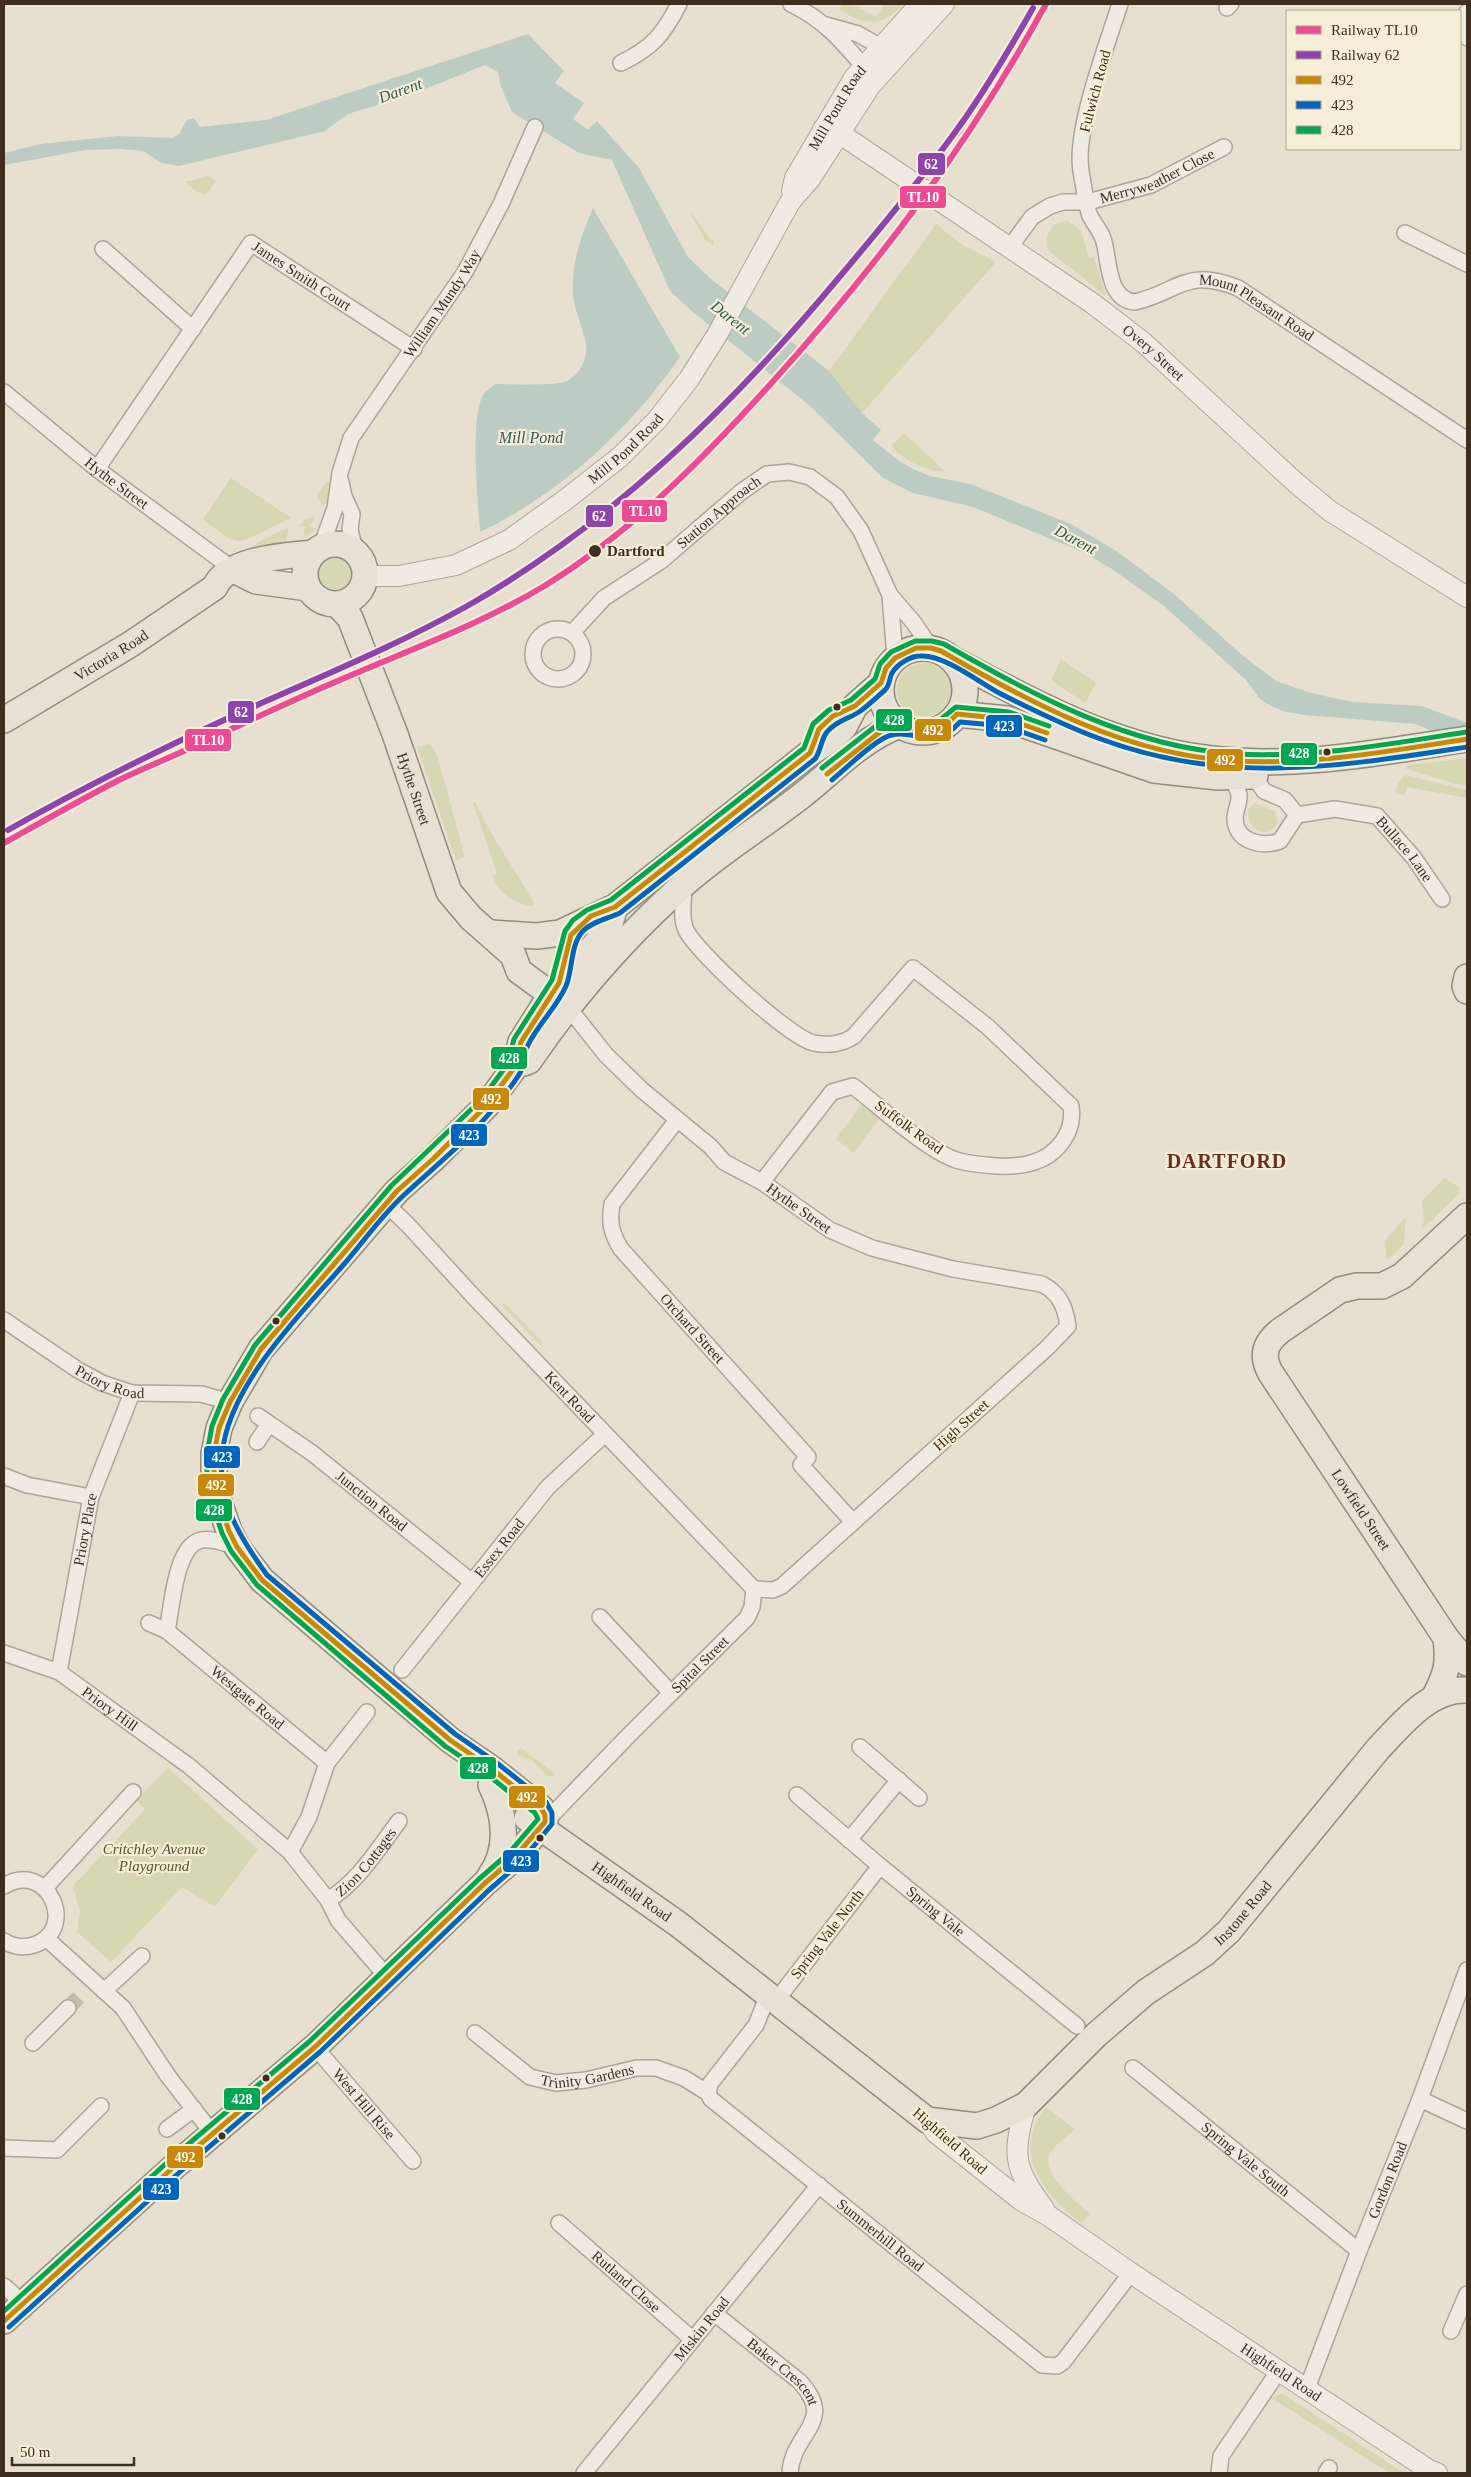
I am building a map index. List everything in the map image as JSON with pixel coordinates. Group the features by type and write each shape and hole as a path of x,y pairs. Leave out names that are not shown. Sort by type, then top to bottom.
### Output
{"main road":[{"name":"Victoria Road","path":"4,720 131,644 215,587 219,579 234,570 258,559 317,550 335,543 355,550"},
{"path":"308,588 304,576 306,566 317,550"},
{"path":"338,605 354,599 361,591 366,576 364,564 355,550"},
{"name":"Victoria Road","path":"234,570 256,581 308,588 321,601 338,605"},
{"name":"Victoria Road","path":"215,587 224,588 256,581"},
{"name":"Hythe Street","path":"338,605 350,618 395,734 450,892 471,918 513,955 526,957 559,995"},
{"path":"941,653 963,677 965,690 963,703 957,714 948,724 934,731 918,732 900,725 884,707 881,698 881,683 886,668 895,658 908,650 941,653 1026,699 1101,732 1182,754 1240,761 1290,761 1467,750"},
{"path":"490,933 537,936 560,933 578,926 591,916 615,906 810,753 830,740 844,727 855,706 881,683"},
{"path":"957,714 1007,719 1154,770 1202,776 1243,776 1408,753 1467,739"},
{"path":"514,1068 529,1061 559,995 596,972 639,927 684,885 804,794 850,754 880,732 900,725"},
{"path":"1182,754 1197,768 1243,776"},
{"path":"230,1402 262,1349 397,1191 434,1158 487,1105 514,1068 521,1042 531,1027 559,995 608,930 615,906"},
{"path":"1467,977 1465,986 1467,991"},
{"name":"Lowfield Street","path":"1467,1216 1402,1276 1382,1286 1356,1286 1340,1290 1280,1331 1272,1338 1264,1351 1264,1362 1270,1372 1446,1638 1467,1662"},
{"name":"Highfield Road","path":"230,1402 219,1428 214,1454 214,1477 220,1506 237,1547 262,1580 279,1596 450,1740 492,1769 541,1808 545,1815 543,1825"},
{"name":"Instone Road","path":"927,2120 977,2126 996,2120 1026,2105 1096,2036 1146,1992 1205,1953 1229,1931 1378,1749 1403,1723 1452,1692 1447,1668 1446,1638"},
{"path":"1452,1692 1467,1662"},
{"name":"Highfield Road","path":"450,1740 491,1786 518,1811 543,1825 568,1848 678,1924 927,2120"},
{"name":"Highfield Road","path":"484,1884 492,1873 502,1849 503,1818 500,1804 491,1786"},
{"path":"4,2321 213,2134 315,2048 484,1884 514,1858 543,1825"},
{"path":"514,1858 534,1846 544,1844 568,1848"}],"street":[{"path":"621,63 645,51 660,35 679,4"},
{"path":"791,4 811,13 826,25 864,67"},
{"path":"884,56 920,4"},
{"path":"884,56 944,4"},
{"name":"Fulwich Road","path":"1088,202 1080,168 1082,134 1088,106 1120,4"},
{"path":"826,25 858,34 884,56"},
{"name":"Mill Pond Road","path":"366,576 399,576 456,565 509,540 565,500 620,457 657,420 689,379 716,335 790,202 810,179 854,78 864,67 884,56"},
{"name":"Mill Pond Road","path":"831,131 870,86 884,56"},
{"name":"William Mundy Way","path":"317,550 334,508 340,473 352,438 466,272 485,238 535,127"},
{"name":"Overy Street","path":"831,131 1067,284 1144,342 1296,483 1330,511 1467,597"},
{"name":"Merryweather Close","path":"1088,202 1121,195 1151,185 1224,147"},
{"path":"1010,247 1032,217 1050,206 1062,202 1088,202"},
{"name":"Mount Pleasant Road","path":"1088,202 1090,216 1100,229 1104,239 1114,285 1126,300 1132,302 1140,301 1191,280 1215,282 1238,288 1467,440"},
{"path":"1405,233 1467,264"},
{"name":"James Smith Court","path":"97,469 251,243 414,349"},
{"path":"103,249 193,329"},
{"name":"Hythe Street","path":"4,392 97,469 234,570"},
{"name":"Station Approach","path":"572,633 604,598 661,561 754,482 767,474 778,472 810,477 837,497 861,531 890,595 941,653"},
{"name":"William Mundy Way","path":"340,473 344,496 352,514 350,530 355,550"},
{"name":"Station Approach","path":"890,595 895,658"},
{"path":"1243,776 1264,791 1285,800 1297,815 1280,841 1267,845 1252,843 1241,833 1235,821 1243,776"},
{"name":"Bullace Lane","path":"1297,815 1335,809 1363,812 1377,816 1414,858 1442,899"},
{"name":"Suffolk Road","path":"684,885 685,928 693,942 710,960 794,1035 813,1043 831,1044 848,1040 897,988 913,968 988,1028 1071,1106 1072,1117 1069,1132 1057,1149 1033,1163 1008,1167 973,1164 956,1160 938,1151 853,1086 843,1087 832,1092 762,1182"},
{"name":"Hythe Street","path":"559,995 606,1056 677,1120 711,1147 724,1162 762,1182 830,1230 872,1248 953,1269 1042,1284 1058,1296 1065,1308 1068,1326"},
{"name":"Orchard Street","path":"677,1120 612,1204 609,1220 614,1237 621,1249 808,1457 801,1465 853,1522"},
{"name":"Kent Road","path":"387,1205 754,1589"},
{"name":"Priory Road","path":"4,1320 78,1370 102,1383 132,1394 201,1394 230,1402"},
{"name":"High Street","path":"853,1522 1047,1348 1068,1326"},
{"name":"Priory Place","path":"59,1672 91,1497 132,1394"},
{"name":"Junction Road","path":"257,1442 263,1420 312,1453 472,1582"},
{"name":"Essex Road","path":"402,1670 548,1487 604,1434"},
{"path":"4,1476 27,1485 91,1497"},
{"path":"754,1589 773,1590 782,1586 853,1522"},
{"path":"168,1631 181,1562 188,1547 202,1540 214,1540 237,1547"},
{"name":"Spital Street","path":"543,1825 747,1618 752,1607 754,1589"},
{"path":"600,1617 671,1693"},
{"name":"Westgate Road","path":"149,1623 168,1631 327,1763"},
{"name":"Priory Hill","path":"4,1652 59,1672 189,1766 290,1852 328,1900 338,1920 388,1978"},
{"path":"290,1852 309,1817 327,1763 367,1712"},
{"path":"860,1747 918,1798"},
{"path":"849,1840 899,1780"},
{"path":"45,1888 133,1792"},
{"name":"Spring Vale","path":"797,1795 880,1866 1077,2026"},
{"name":"Zion Cottages","path":"328,1900 343,1890 357,1876 399,1821"},
{"name":"Spring Vale North","path":"772,1997 782,1993 880,1866"},
{"path":"4,1886 15,1881 26,1880 45,1888 52,1897 56,1913 53,1929 46,1938 28,1947 18,1947 4,1941"},
{"path":"46,1938 94,1988 123,2008 168,2076 213,2134"},
{"path":"94,1988 142,1956"},
{"name":"Gordon Road","path":"1306,2391 1359,2251 1420,2099 1467,1970"},
{"path":"708,2093 710,2084 756,2025 764,2005 772,1997"},
{"path":"33,2043 68,2008"},
{"name":"Trinity Gardens","path":"476,2034 530,2077 556,2083 586,2080 637,2068 656,2068 684,2078 708,2093"},
{"name":"West Hill Rise","path":"315,2048 413,2161"},
{"name":"Spring Vale South","path":"1133,2068 1359,2251"},
{"name":"Summerhill Road","path":"708,2093 711,2099 1042,2366 1057,2366 1063,2362 1131,2273"},
{"path":"1420,2099 1467,2120"},
{"path":"1026,2105 1016,2142 1017,2158 1025,2184 1049,2216"},
{"path":"4,2148 57,2150 101,2106"},
{"path":"168,2129 194,2110"},
{"name":"Highfield Road","path":"927,2120 936,2133 1022,2201 1049,2216 1306,2391 1432,2472"},
{"name":"Miskin Road","path":"584,2473 819,2185"},
{"name":"Rutland Close","path":"559,2223 692,2339"},
{"path":"4,2286 22,2303"},
{"path":"1451,2331 1467,2294"},
{"name":"Baker Crescent","path":"714,2313 799,2380 811,2394 816,2406 814,2420 795,2451 790,2473"},
{"path":"1219,2473 1221,2456 1278,2372"}],"green space":[{"path":"842,4 851,4 877,17 884,4 904,4 887,18 873,22 858,19 839,10"},
{"path":"208,176 216,181 206,195 197,192 185,182"},
{"path":"690,213 714,242 713,245 705,240"},
{"path":"1068,221 1081,231 1089,258 1094,257 1106,296 1049,251 1047,240 1050,230 1057,223"},
{"path":"936,224 961,244 996,262 862,413 829,371"},
{"path":"904,433 945,472 916,464 903,457 891,446"},
{"path":"231,478 291,518 248,539 238,541 229,539 203,519"},
{"path":"327,481 332,484 329,503 323,505 316,496"},
{"path":"315,517 310,526 317,529 303,538 305,527 298,526 305,519"},
{"path":"289,527 286,539 288,542 253,548 258,542"},
{"path":"334,554 348,559 353,573 348,587 334,592 320,587 315,573 320,559"},
{"path":"1061,659 1096,683 1085,703 1054,682 1052,678"},
{"path":"924,663 934,665 943,671 949,680 951,690 949,700 943,709 934,715 924,717 914,715 905,709 899,700 897,690 899,680 905,671 914,665"},
{"path":"430,744 437,754 465,857 456,860 417,747"},
{"path":"1467,758 1467,785 1456,784 1407,769 1407,765"},
{"path":"1405,775 1467,790 1467,798 1407,787 1404,796 1396,792 1398,783"},
{"path":"475,802 490,831 535,904 532,906 508,897 495,882 493,876 497,873 473,803"},
{"path":"1254,803 1275,811 1278,823 1268,832 1258,831 1251,823 1248,810"},
{"path":"861,1105 879,1119 854,1153 836,1139"},
{"path":"1444,1178 1459,1187 1460,1193 1422,1229 1424,1219 1422,1201"},
{"path":"1406,1217 1404,1244 1387,1260 1385,1240"},
{"path":"505,1303 542,1342 540,1345 502,1305"},
{"path":"521,1748 554,1773 554,1776 547,1776 532,1760 519,1756 517,1752"},
{"name":"Critchley Avenue Playground","path":"168,1768 258,1849 215,1907 182,1887 111,1962 77,1932 80,1912 73,1886 145,1809 136,1800"},
{"path":"1046,2107 1075,2129 1052,2151 1049,2162 1055,2179 1090,2214 1082,2223 1068,2212 1044,2186 1031,2156 1031,2140 1036,2123"},
{"path":"1279,2394 1285,2395 1404,2473 1389,2473 1272,2398"}],"water":[{"name":"Darent","path":"528,34 564,71 555,83 584,103 573,119 588,130 597,121 639,168 688,257 712,280 829,371 862,413 881,430 873,440 899,461 930,476 970,484 1071,524 1118,552 1175,595 1242,655 1276,681 1311,693 1352,702 1422,706 1467,723 1467,748 1416,724 1305,715 1286,712 1273,707 1260,699 1246,680 1164,606 1112,569 1085,553 973,507 913,493 883,478 809,405 694,313 670,291 612,160 579,153 512,112 501,87 498,72 485,65 410,95 348,114 325,131 179,166 162,163 143,151 121,149 86,150 4,165 4,153 41,144 118,136 173,138 179,134 187,120 194,118 200,127 266,120"},
{"name":"Mill Pond","path":"593,208 680,357 638,410 591,458 538,499 480,532 476,425 482,397 495,384 562,383 575,375 582,366 586,356 586,346 574,300 573,283 575,261"}],"tunnel":[{"path":"68,2008 84,1992"}],"railway":[{"path":"958,135 986,94 1035,4"}],"rail line":[{"name":"TL10","path":"4,843 128,776 310,693 493,614 546,585 607,543 690,469 767,388 845,298 918,205 952,157 985,107 1046,4"},
{"name":"62","path":"8,830 92,784 179,741 383,649 469,605 522,572 572,537 620,499 667,460 754,374 853,261 919,180 966,117 1001,63 1033,8"}],"transit line":[{"name":"428","path":"4,2311 172,2158 310,2041 479,1879 509,1853 538,1819 535,1813 488,1775 445,1746 257,1585 231,1551 222,1533 211,1500 207,1478 207,1453 212,1426 223,1399 255,1345 391,1186 481,1100 507,1065 514,1039 552,980 565,931 573,920 587,910 611,900 804,748 813,724 829,710 851,700 875,679 880,664 891,652 915,641 932,641 944,644 1013,682 1084,716 1158,741 1196,749 1236,754 1294,754 1351,749 1466,732"},
{"name":"492","path":"4,2321 177,2164 315,2047 484,1884 514,1858 545,1822 545,1815 541,1808 492,1769 450,1740 262,1580 237,1547 229,1531 218,1499 214,1477 214,1454 219,1428 230,1402 261,1349 397,1191 433,1159 487,1105 514,1068 521,1042 559,983 571,935 591,916 615,907 810,753 819,729 833,716 855,706 881,683 886,668 895,658 916,648 931,648 941,651 1010,690 1083,724 1120,738 1158,749 1197,757 1237,761 1295,761 1352,756 1467,739"},
{"name":"423","path":"9,2327 182,2170 320,2052 489,1890 519,1864 552,1824 552,1813 546,1802 497,1763 455,1734 267,1575 248,1548 233,1519 223,1489 221,1472 227,1429 252,1377 288,1328 388,1211 472,1132 514,1082 522,1070 527,1048 532,1037 558,1001 566,986 576,943 583,931 596,922 620,913 815,759 825,735 831,728 869,704 887,688 892,673 897,667 904,661 916,656 930,657 951,664 1001,694 1098,738 1145,753 1191,762 1236,767 1327,766 1467,747"},
{"name":"428","path":"822,768 877,725 900,718 930,723 941,719 956,707 1009,712 1049,726"},
{"name":"492","path":"827,774 880,732 900,725 916,730 931,731 945,726 957,714 1007,719 1047,733"},
{"name":"423","path":"832,780 864,752 884,738 903,734 921,737 940,736 950,731 960,722 1005,726 1045,740"}],"place":[{"name":"Dartford","path":"595,551"}],"district":[{"name":"DARTFORD","path":"1227,1161"}]}
